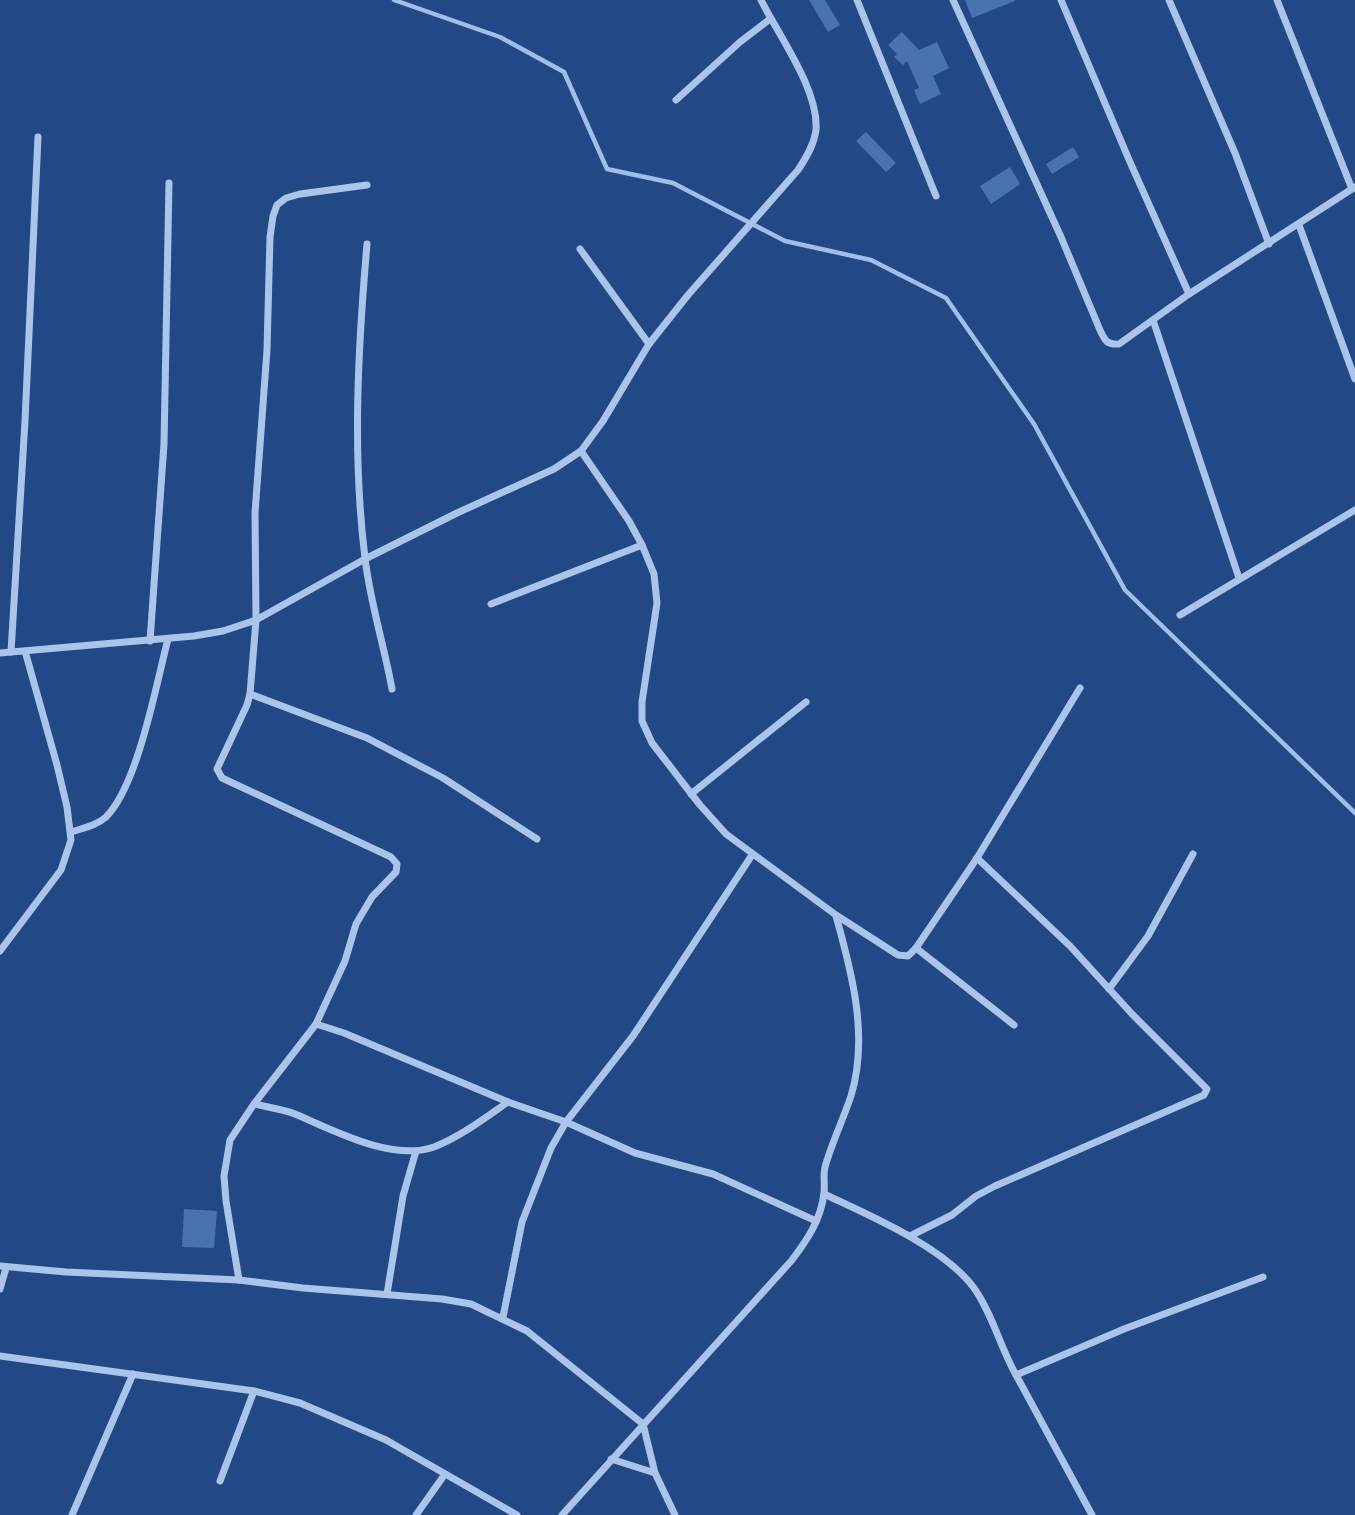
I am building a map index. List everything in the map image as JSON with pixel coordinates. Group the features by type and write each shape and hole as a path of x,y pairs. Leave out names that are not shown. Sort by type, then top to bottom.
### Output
{"street":[{"path":"0,653 167,639 223,631 256,620 365,559 554,469 581,451 603,421 649,344 688,295 798,170 810,151 816,129 812,100 802,75 761,0"},
{"path":"857,0 936,195"},
{"path":"953,0 1061,237 1105,341 1111,345 1119,344 1189,294 1354,188 1277,0"},
{"path":"1061,0 1189,294"},
{"path":"1169,0 1235,153 1269,244"},
{"path":"676,100 740,42 770,19"},
{"path":"11,652 38,137"},
{"path":"150,641 164,444 170,183"},
{"path":"239,1280 227,1212 225,1166 230,1140 254,1104 316,1024 345,961 356,924 372,897 396,872 397,864 391,857 219,775 217,769 250,694 256,620 255,513 267,350 273,216 277,205 286,198 367,185"},
{"path":"1299,225 1355,379"},
{"path":"367,244 358,376 359,472 365,559 392,689"},
{"path":"580,249 649,344"},
{"path":"1153,320 1238,579"},
{"path":"581,451 642,545 654,574 657,603 642,702 642,721 652,743 726,834 836,915 898,955 908,956 916,948 977,858 1080,688"},
{"path":"1180,615 1355,510"},
{"path":"491,604 642,545"},
{"path":"71,832 104,818 125,788 136,760 167,639"},
{"path":"0,951 61,870 70,849 71,832 51,741 25,651"},
{"path":"250,694 367,737 443,778 537,839"},
{"path":"691,794 806,702"},
{"path":"1109,989 1148,936 1193,854"},
{"path":"503,1317 522,1222 551,1148 566,1122 633,1036 752,855"},
{"path":"909,1236 952,1214 995,1186 1204,1095 1206,1087 1032,908 977,858"},
{"path":"562,1515 792,1260 812,1232 824,1194 824,1170 851,1095 858,1039 851,969 836,915"},
{"path":"916,948 1014,1025"},
{"path":"316,1024 344,1033 508,1102 566,1122 635,1153 713,1174 817,1221"},
{"path":"254,1104 293,1114 364,1143 416,1151 434,1147 508,1102"},
{"path":"387,1294 403,1196 416,1151"},
{"path":"824,1194 909,1236 954,1267 975,1290 993,1321 1016,1375 1089,1513 1078,1515"},
{"path":"0,1289 3,1267 239,1280 442,1298 471,1304 503,1317 527,1331 643,1424 655,1473 675,1515"},
{"path":"1016,1375 1124,1329 1264,1277"},
{"path":"0,1356 254,1391 300,1403 386,1440 517,1515"},
{"path":"72,1515 133,1374"},
{"path":"220,1481 254,1391"},
{"path":"611,1459 655,1473"},
{"path":"416,1515 445,1474"}],"building":[{"path":"809,0 825,0 840,25 828,32"},
{"path":"965,0 1015,0 1015,1 972,18"},
{"path":"902,32 919,50 937,42 949,68 933,76 941,94 920,104 914,90 919,88 907,61 903,65 894,57 897,54 888,45"},
{"path":"866,132 896,163 886,172 856,141"},
{"path":"1073,147 1079,157 1052,174 1046,164"},
{"path":"1010,167 1020,184 991,204 980,186"},
{"path":"184,1209 217,1211 214,1248 182,1247"}],"waterway":[{"path":"394,0 500,37 564,72 607,169 673,183 785,241 871,260 946,298 1034,424 1125,590 1355,813"}]}
